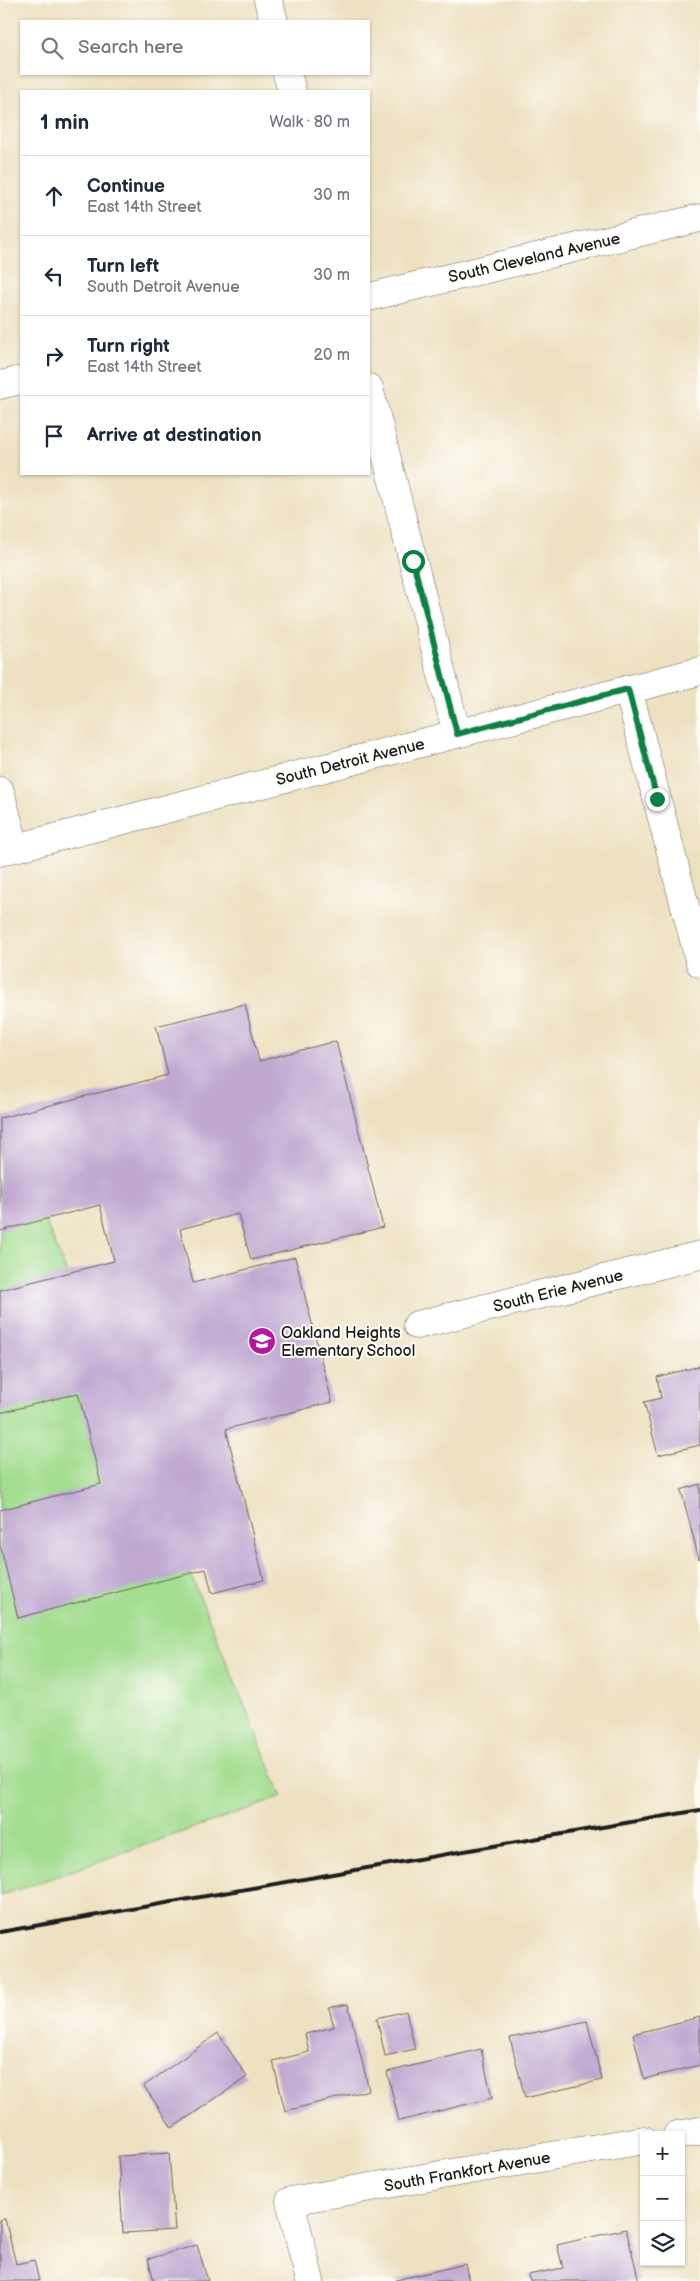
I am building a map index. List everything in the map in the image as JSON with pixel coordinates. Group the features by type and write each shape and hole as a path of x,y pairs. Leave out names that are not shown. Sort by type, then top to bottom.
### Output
{"street":[{"path":"268,0 274,20"},
{"path":"287,75 292,90"},
{"name":"South Cleveland Avenue","path":"370,297 700,218"},
{"path":"0,385 20,380"},
{"path":"370,392 457,734"},
{"name":"South Detroit Avenue","path":"8,850 700,671"},
{"path":"628,689 700,963"},
{"path":"0,791 8,850"},
{"name":"South Erie Avenue","path":"417,1326 700,1255"},
{"path":"685,2134 700,2131"},
{"name":"South Frankfort Avenue","path":"310,2281 290,2202 640,2141"}],"green space":[{"path":"0,1110 282,1797 0,1896"}],"building":[{"name":"Oakland Heights Elementary School","path":"245,1004 259,1061 336,1041 383,1227 251,1260 238,1214 180,1229 193,1283 295,1257 332,1402 226,1429 264,1580 212,1593 206,1569 18,1618 0,1545 0,1510 101,1484 78,1393 0,1413 0,1290 114,1261 100,1205 0,1231 0,1118 168,1075 156,1026"},
{"path":"700,1366 700,1445 658,1455 644,1402 661,1398 657,1377"},
{"path":"700,1484 700,1558 699,1559 681,1490"},
{"path":"348,2004 369,2090 285,2111 273,2061 309,2052 305,2034 334,2027 329,2008"},
{"path":"406,2011 415,2049 385,2056 377,2018"},
{"path":"700,2017 700,2065 644,2079 633,2034"},
{"path":"587,2021 602,2080 525,2098 510,2038"},
{"path":"218,2033 247,2077 172,2128 144,2086"},
{"path":"481,2049 492,2098 399,2121 387,2072"},
{"path":"169,2153 175,2230 123,2233 118,2156"},
{"path":"5,2219 16,2264 34,2260 39,2281 0,2281 0,2220"},
{"path":"626,2229 639,2281 530,2281 528,2275 563,2268 557,2245"},
{"path":"197,2245 208,2281 154,2281 148,2259"},
{"path":"465,2264 469,2281 396,2281 396,2280"}],"railway":[{"path":"0,1932 700,1810"}],"place":[{"name":"Oakland Heights Elementary School","path":"262,1341"}],"route":[{"path":"413,561 457,734 628,689 657,799"}]}
